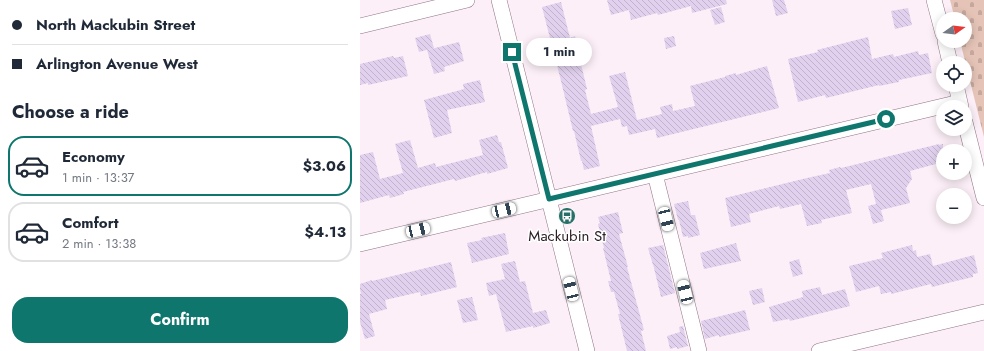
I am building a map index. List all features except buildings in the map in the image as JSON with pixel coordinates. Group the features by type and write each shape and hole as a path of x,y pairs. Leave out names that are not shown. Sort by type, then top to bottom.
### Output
{"street":[{"path":"360,26 468,0"},
{"path":"499,0 587,351"},
{"path":"934,0 937,12"},
{"path":"360,244 936,110"},
{"path":"968,136 984,198"},
{"path":"655,174 699,351"},
{"path":"819,351 984,312"}],"green space":[{"path":"950,0 984,0 984,137 972,89 972,56 964,56 962,48 972,48 972,12 953,12"}],"place":[{"name":"Mackubin St","path":"567,216"}],"route":[{"path":"512,52 549,199 886,119"}]}
